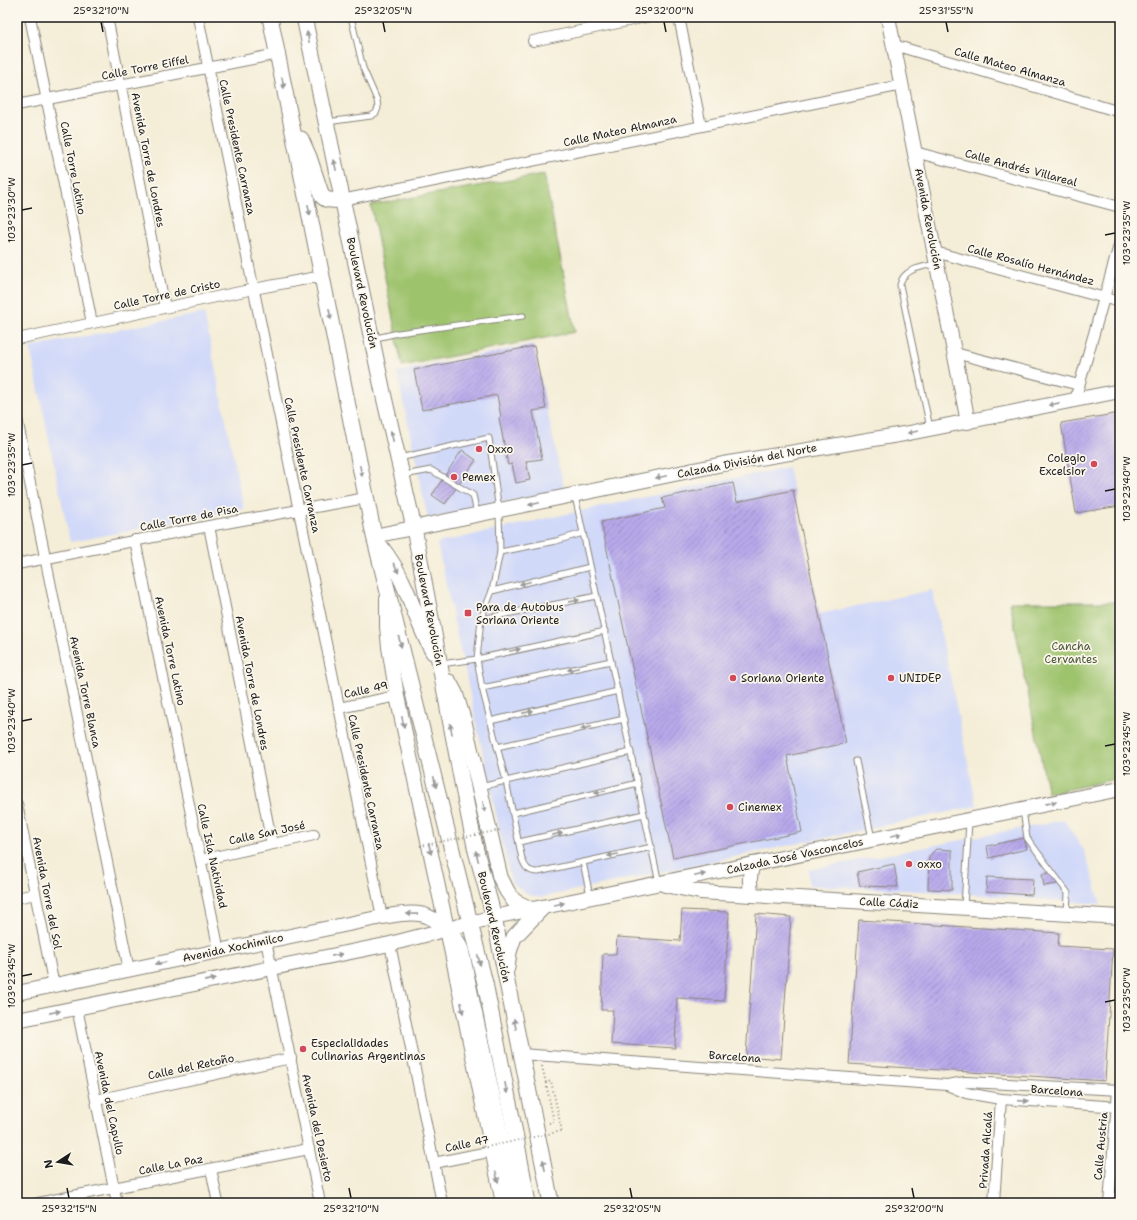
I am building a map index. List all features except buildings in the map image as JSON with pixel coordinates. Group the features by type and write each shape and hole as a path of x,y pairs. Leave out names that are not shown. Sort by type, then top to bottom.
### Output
{"main road":[{"path":"270,17 374,536 485,984 528,1203"},
{"name":"Boulevard Revolución","path":"304,17 371,339 414,528 464,793 476,851 494,918 551,1203"},
{"name":"Avenida Revolución","path":"888,17 968,422"},
{"path":"291,120 309,157 322,196 329,200 342,200"},
{"name":"Calzada División del Norte","path":"374,536 724,464 968,422 1120,391"},
{"path":"374,536 395,566 403,581 422,632 455,693 464,722 500,877 514,901 537,909 514,937 509,952 506,977"},
{"path":"386,586 387,627 397,696 447,929 458,943 460,950 503,1203"},
{"name":"Calzada José Vasconcelos","path":"470,923 1120,789"},
{"path":"752,895 749,884 749,874 753,864"},
{"name":"Calle Cádiz","path":"659,884 700,892 1120,917"},
{"name":"Avenida Xochimilco","path":"17,993 382,917 405,914 422,914 431,918 447,929"},
{"path":"17,1020 390,944 470,923"},
{"path":"493,1149 515,1203"}],"street":[{"name":"Calle Torre Latino","path":"30,17 92,323"},
{"name":"Avenida Torre de Londres","path":"107,17 165,308"},
{"name":"Calle Presidente Carranza","path":"198,17 382,917"},
{"path":"532,41 646,17"},
{"path":"679,17 701,126"},
{"name":"Calle Mateo Almanza","path":"894,45 1120,112"},
{"name":"Calle Torre Eiffel","path":"17,106 278,54"},
{"name":"Calle Mateo Almanza","path":"342,200 902,86"},
{"name":"Calle Andrés Villareal","path":"915,152 1120,207"},
{"path":"1075,400 1120,242"},
{"name":"Calle Rosalío Hernández","path":"936,258 1120,302"},
{"name":"Calle Torre de Cristo","path":"17,339 322,276"},
{"path":"955,353 1079,385"},
{"name":"Avenida Torre Blanca","path":"17,419 129,970"},
{"name":"Calle Torre de Pisa","path":"17,564 209,526 366,498"},
{"name":"Avenida Torre de Londres","path":"209,526 272,844"},
{"name":"Avenida Torre Latino","path":"136,540 182,766"},
{"name":"Calle 49","path":"339,708 397,696"},
{"name":"Calle Isla Natividad","path":"182,766 219,951"},
{"name":"Avenida Torre del Sol","path":"17,804 54,986"},
{"name":"Calle San José","path":"201,860 314,835"},
{"path":"17,898 35,894"},
{"name":"Avenida del Desierto","path":"266,941 320,1203"},
{"path":"390,944 442,1203"},
{"name":"Avenida del Capullo","path":"77,1008 117,1203"},
{"name":"Barcelona","path":"521,1054 947,1085 965,1082 1119,1090"},
{"name":"Calle del Retoño","path":"96,1100 290,1058"},
{"name":"Barcelona","path":"947,1085 966,1094 1001,1099 1118,1107"},
{"name":"Calle Austria","path":"1108,1203 1119,1090"},
{"name":"Privada Alcalá","path":"994,1203 1001,1099"},
{"name":"Calle La Paz","path":"38,1203 309,1149"},
{"name":"Calle 47","path":"434,1163 493,1149"},
{"path":"211,1169 218,1203"}],"lane":[{"path":"326,122 371,116 378,108 377,100 363,68 352,17"},
{"path":"930,429 900,285 901,280 906,274 936,258"},
{"path":"371,339 398,333 523,316"},
{"path":"398,459 489,438 499,511 500,552 492,591 481,619 477,659 482,688 506,781 524,864 528,870 532,872 652,847"},
{"path":"401,475 431,470 473,495 477,515"},
{"path":"575,495 659,884"},
{"path":"500,552 556,541 583,533"},
{"path":"492,591 590,567"},
{"path":"481,619 597,596"},
{"path":"440,664 477,659 605,631"},
{"path":"482,688 611,661"},
{"path":"490,721 618,691"},
{"path":"497,747 624,719"},
{"path":"479,788 631,752"},
{"path":"856,761 872,840"},
{"path":"513,813 638,783"},
{"path":"1022,809 1027,838 1068,893 1067,914"},
{"path":"519,842 644,814"},
{"path":"964,908 969,820"},
{"path":"583,862 590,898"}],"path":[{"path":"420,846 500,830"},
{"path":"540,1055 554,1122"},
{"path":"493,1149 562,1131 551,1082 546,1083"}],"shaded area":[{"path":"204,313 244,509 70,542 30,347"},
{"path":"533,344 564,489 428,519 397,372"},
{"path":"788,467 819,614 932,590 977,806 542,897 528,895 511,882 437,543"},
{"path":"1064,820 1084,850 1101,904 957,893 809,885 809,870"}],"green space":[{"path":"544,174 575,332 402,366 371,205"},
{"name":"Cancha Cervantes","path":"1010,602 1120,602 1120,778 1048,794"}],"place":[{"name":"Oxxo","path":"479,449"},
{"name":"Colegio Excelsior","path":"1094,464"},
{"name":"Pemex","path":"454,477"},
{"name":"Para de Autobus Soriana Oriente","path":"468,613"},
{"name":"Soriana Oriente","path":"733,678"},
{"name":"UNIDEP","path":"891,678"},
{"name":"Cinemex","path":"730,807"},
{"name":"oxxo","path":"909,864"},
{"name":"Especialidades Culinarias Argentinas","path":"303,1049"}]}
